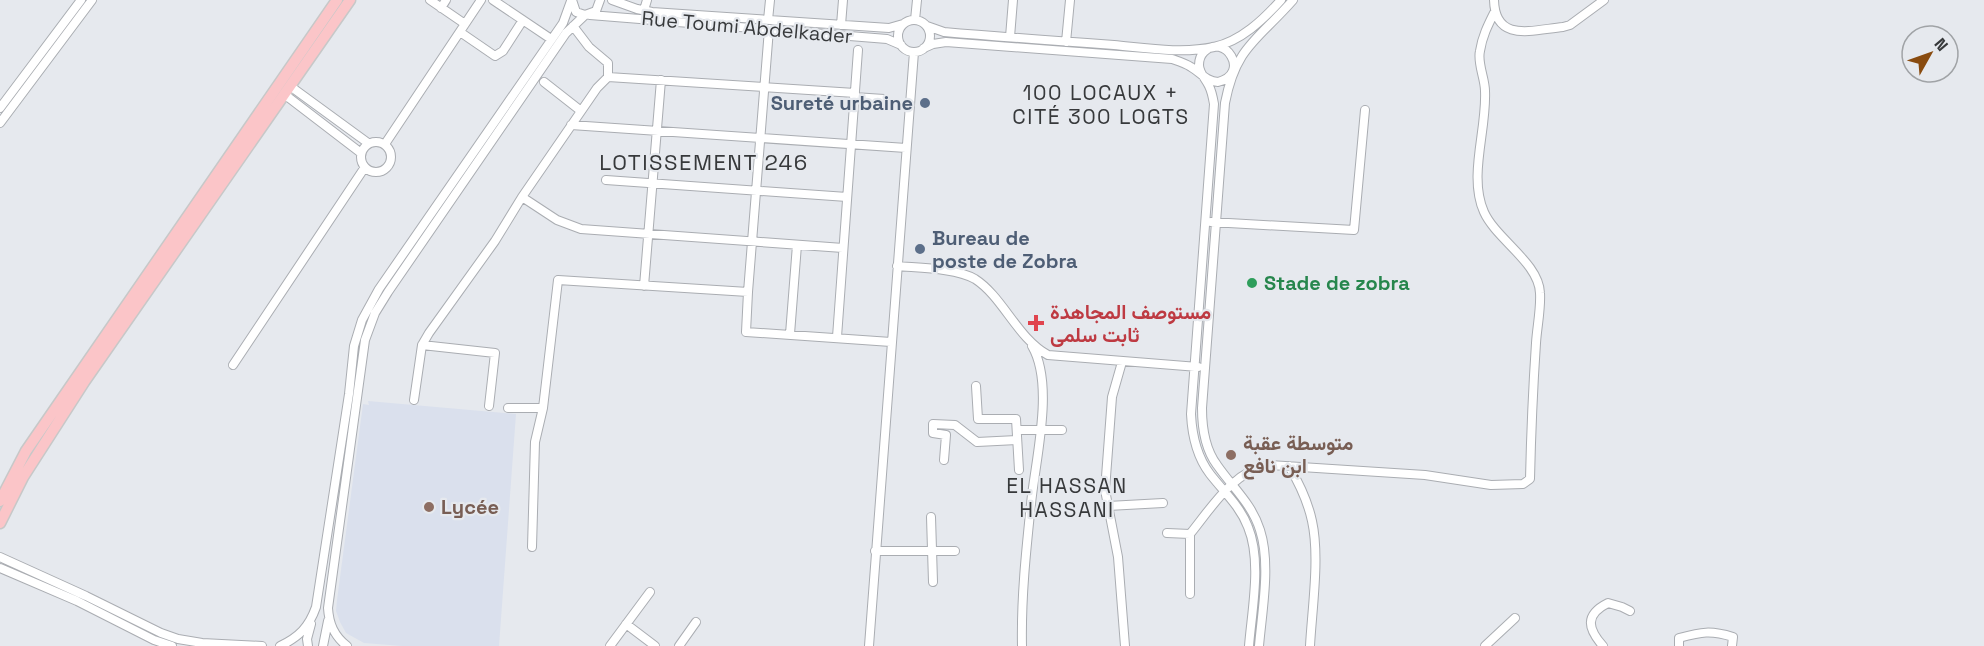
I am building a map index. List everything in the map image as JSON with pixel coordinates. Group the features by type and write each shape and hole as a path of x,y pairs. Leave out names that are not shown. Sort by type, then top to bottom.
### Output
{"main road":[{"path":"0,501 26,451 337,0"},
{"path":"0,523 23,477 84,382 350,0"}],"street":[{"path":"0,108 81,0"},
{"path":"0,123 92,0"},
{"path":"430,0 444,4 465,24"},
{"path":"385,144 481,0"},
{"path":"493,0 551,39"},
{"path":"322,646 328,621 365,340 369,326 388,292 573,26 599,7 600,0"},
{"name":"Rue Toumi Abdelkader","path":"612,0 644,10 887,39 902,45"},
{"path":"644,10 647,0"},
{"path":"770,0 748,291 747,332 891,342"},
{"path":"841,25 843,0"},
{"path":"915,20 917,0"},
{"path":"1010,38 1013,0"},
{"path":"1066,42 1070,0"},
{"path":"1249,646 1256,558 1253,541 1241,513 1209,472 1196,446 1191,414 1214,104 1212,93 1202,75 1199,63 1204,52 1251,29 1281,0"},
{"path":"1259,646 1265,566 1264,542 1250,507 1216,465 1205,436 1202,408 1204,368 1225,103 1233,72 1241,56 1259,33 1293,0"},
{"path":"1190,594 1190,534 1232,483 1249,470 1269,465 1289,466 1425,475 1491,485 1523,484 1530,479 1540,292 1530,268 1485,214 1478,193 1486,88 1479,54 1484,34 1494,13 1494,0"},
{"path":"1494,13 1503,27 1512,31 1563,27 1570,25 1604,0"},
{"path":"572,1 576,12 588,15"},
{"path":"308,646 307,639 316,608 349,394 354,346 362,320 380,289 551,39 568,13 572,1"},
{"name":"Rue Toumi Abdelkader","path":"588,15 889,28 903,24"},
{"path":"460,32 495,56 503,51 524,20"},
{"path":"915,20 944,32 1010,38 1177,50 1220,47 1233,59 1233,72 1224,81 1212,82 1184,62 1172,59 946,42 933,44 914,52 902,45 898,35 903,24 915,20"},
{"path":"414,400 422,345 495,241 522,196 571,125 597,88 608,77 608,63 589,47 573,26"},
{"path":"924,48 930,39 927,26"},
{"path":"837,338 858,51"},
{"path":"869,646 914,52"},
{"path":"608,77 764,87 884,99"},
{"path":"644,286 661,80"},
{"path":"544,82 581,111"},
{"path":"287,90 368,143"},
{"path":"287,90 361,153"},
{"path":"1205,223 1354,230 1365,110"},
{"path":"571,125 906,148"},
{"path":"377,141 385,144 391,152 391,162 388,167 379,172 369,170 362,163 361,153 368,143 377,141"},
{"path":"232,365 365,167"},
{"path":"606,180 847,197"},
{"path":"522,196 569,226 581,229 843,248"},
{"path":"790,334 797,245"},
{"path":"897,266 957,273 975,279 1029,340 1041,351 1058,357 1204,368"},
{"path":"532,547 535,442 543,408 558,280 748,291"},
{"path":"1022,646 1031,504 1041,430 1041,369 1037,354 1029,340"},
{"path":"422,345 495,353 489,406"},
{"path":"1041,369 1047,361 1058,357"},
{"path":"1122,362 1112,397 1109,419 1105,490 1122,589 1125,646"},
{"path":"976,386 978,419 1016,419 1019,470"},
{"path":"508,408 543,408"},
{"path":"945,460 946,435 933,434 933,424 955,425 977,442 1017,440"},
{"path":"1017,430 1062,430"},
{"path":"1289,466 1306,502 1314,532 1315,564 1310,646"},
{"path":"1108,506 1163,503"},
{"path":"931,517 933,582"},
{"path":"1167,533 1190,534"},
{"path":"875,551 955,551"},
{"path":"0,557 178,639 202,643 262,646"},
{"path":"0,568 76,601 154,640 172,646"},
{"path":"610,646 651,592"},
{"path":"1603,646 1591,631 1591,620 1596,613 1608,603 1630,612"},
{"path":"280,646 299,635 312,618"},
{"path":"1485,646 1515,618"},
{"path":"328,621 339,640 347,646"},
{"path":"679,646 696,622"},
{"path":"626,624 655,646"},
{"path":"1679,646 1679,638 1714,631 1733,637 1732,646"}],"shaded area":[{"name":"Lycée","path":"368,401 516,414 499,646 402,646 364,643 346,633 340,622 336,611 337,600 363,404 369,405"}],"place":[{"name":"Sureté urbaine","path":"925,103"},
{"name":"Bureau de poste de Zobra","path":"920,249"},
{"name":"Stade de zobra","path":"1252,283"},
{"name":"مستوصف المجاهدة ثابت سلمى","path":"1036,323"},
{"name":"متوسطة عقبة ابن نافع","path":"1231,455"},
{"name":"Lycée","path":"429,507"}],"district":[{"name":"100 LOCAUX + CITÉ 300 LOGTS","path":"1101,105"},
{"name":"LOTISSEMENT 246","path":"704,162"},
{"name":"EL HASSAN HASSANI","path":"1067,498"}]}
